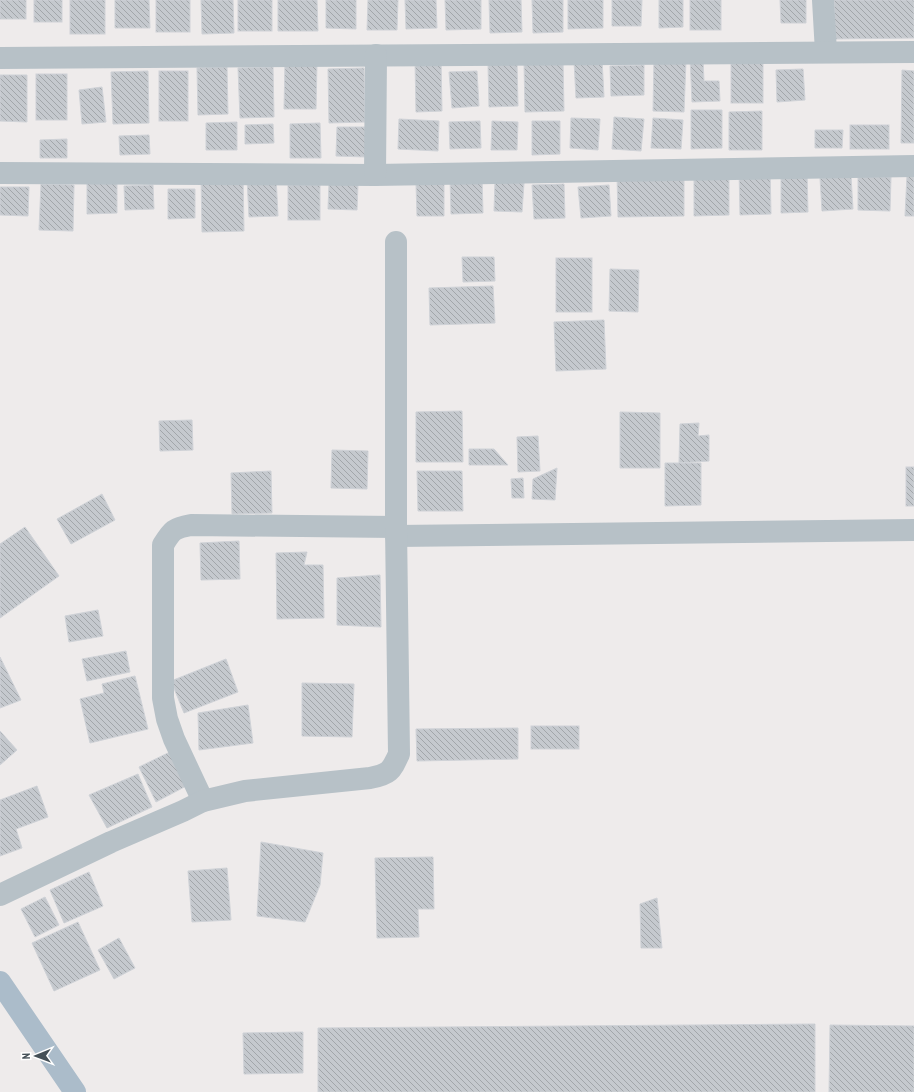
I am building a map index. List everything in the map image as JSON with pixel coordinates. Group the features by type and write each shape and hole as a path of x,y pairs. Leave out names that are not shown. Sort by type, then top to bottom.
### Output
{"main road":[{"path":"0,982 75,1092"}],"street":[{"path":"823,0 826,52"},
{"path":"0,58 914,52"},
{"path":"375,174 376,55"},
{"path":"0,173 375,174 914,166"},
{"path":"0,894 203,801 245,791 370,778 384,775 393,767 399,754 396,532 396,242"},
{"path":"203,801 174,739 167,719 164,698 163,544 171,532 177,528 191,525 396,532 914,530"}],"building":[{"path":"0,0 26,0 26,19 0,19"},
{"path":"34,0 62,0 62,22 34,22"},
{"path":"70,0 105,0 105,34 70,34"},
{"path":"115,0 149,0 150,28 115,28"},
{"path":"156,0 190,0 190,32 156,32"},
{"path":"201,0 233,0 234,33 202,34"},
{"path":"238,0 272,0 272,31 238,31"},
{"path":"278,0 317,0 318,31 278,31"},
{"path":"326,0 356,0 356,29 326,28"},
{"path":"368,0 398,0 397,30 367,30"},
{"path":"405,0 436,0 437,28 406,29"},
{"path":"445,0 481,0 481,29 446,30"},
{"path":"489,0 521,0 522,32 490,33"},
{"path":"532,0 563,0 563,32 533,33"},
{"path":"568,0 603,0 603,28 568,29"},
{"path":"612,0 642,0 641,26 612,26"},
{"path":"659,0 683,0 683,27 659,28"},
{"path":"690,0 721,0 721,30 690,30"},
{"path":"780,0 806,0 806,23 781,23"},
{"path":"834,0 914,0 914,38 835,39"},
{"path":"690,57 703,60 704,81 719,81 720,101 692,102"},
{"path":"654,58 686,60 684,112 653,111"},
{"path":"731,58 763,58 763,103 731,103"},
{"path":"441,59 442,111 416,112 415,60"},
{"path":"602,59 604,97 576,98 574,61"},
{"path":"563,61 564,111 525,112 524,62"},
{"path":"285,62 317,62 316,109 284,109"},
{"path":"517,63 518,106 489,107 488,64"},
{"path":"644,65 644,95 611,96 610,66"},
{"path":"227,67 228,114 198,115 197,68"},
{"path":"273,67 274,117 240,118 238,68"},
{"path":"364,68 365,122 329,123 328,69"},
{"path":"803,69 805,100 777,102 776,70"},
{"path":"902,70 914,71 914,143 901,143"},
{"path":"148,71 149,123 113,124 111,72"},
{"path":"159,71 188,71 188,121 159,121"},
{"path":"477,71 479,106 452,108 449,72"},
{"path":"36,74 67,74 67,120 36,120"},
{"path":"0,75 27,75 27,122 0,121"},
{"path":"102,87 106,122 82,124 79,90"},
{"path":"691,110 722,110 722,148 691,149"},
{"path":"762,111 762,150 729,150 729,112"},
{"path":"614,117 644,119 641,151 612,149"},
{"path":"571,118 600,119 598,150 570,148"},
{"path":"653,118 683,120 681,149 651,148"},
{"path":"399,119 439,121 438,151 398,149"},
{"path":"480,121 481,148 450,149 449,122"},
{"path":"492,121 518,122 517,150 491,150"},
{"path":"532,121 560,121 560,154 532,155"},
{"path":"237,122 237,150 206,150 206,123"},
{"path":"320,123 321,158 290,158 290,124"},
{"path":"273,124 274,143 245,144 245,125"},
{"path":"850,125 889,125 889,149 850,149"},
{"path":"337,127 365,127 366,157 336,156"},
{"path":"815,130 843,130 842,148 815,148"},
{"path":"149,135 150,154 120,155 119,136"},
{"path":"67,139 67,158 40,158 40,140"},
{"path":"739,169 770,169 771,214 740,215"},
{"path":"781,172 807,172 808,212 781,213"},
{"path":"684,174 684,216 618,217 617,175"},
{"path":"907,175 914,176 914,216 905,216"},
{"path":"87,176 117,176 117,213 87,214"},
{"path":"243,176 244,231 202,232 201,177"},
{"path":"276,176 278,216 249,217 247,178"},
{"path":"851,176 853,209 822,211 820,178"},
{"path":"729,177 729,215 694,216 694,178"},
{"path":"858,177 891,177 890,211 858,210"},
{"path":"450,178 482,178 483,213 451,214"},
{"path":"495,181 524,183 522,212 494,211"},
{"path":"444,182 444,216 417,216 416,183"},
{"path":"329,183 358,184 357,210 328,209"},
{"path":"41,184 74,185 73,231 39,230"},
{"path":"564,184 565,218 534,219 532,185"},
{"path":"153,185 154,209 125,210 124,186"},
{"path":"288,185 320,185 320,220 288,220"},
{"path":"609,185 611,216 581,218 578,187"},
{"path":"0,187 29,187 28,216 0,215"},
{"path":"168,189 195,189 195,218 168,219"},
{"path":"462,257 494,257 495,281 463,282"},
{"path":"556,258 592,258 592,312 556,312"},
{"path":"610,269 639,270 638,312 609,311"},
{"path":"493,286 495,323 430,325 429,288"},
{"path":"604,320 606,369 556,371 554,322"},
{"path":"462,411 463,462 416,462 416,412"},
{"path":"620,412 660,413 660,468 620,468"},
{"path":"192,420 193,450 160,451 159,421"},
{"path":"699,423 698,436 709,435 709,461 679,463 680,424"},
{"path":"538,436 540,471 518,472 517,437"},
{"path":"469,449 494,449 508,465 469,465"},
{"path":"332,450 368,451 367,489 331,488"},
{"path":"665,463 701,463 701,505 665,506"},
{"path":"906,467 914,467 914,506 906,506"},
{"path":"557,468 555,500 532,499 533,479"},
{"path":"271,471 272,513 232,514 231,473"},
{"path":"417,471 462,471 463,511 418,511"},
{"path":"523,478 524,498 512,498 511,479"},
{"path":"102,494 115,520 71,544 57,519"},
{"path":"25,527 59,576 0,618 0,544"},
{"path":"239,541 240,579 201,580 200,543"},
{"path":"307,552 304,565 323,565 324,618 277,619 276,553"},
{"path":"380,575 381,627 337,625 337,578"},
{"path":"98,610 103,636 69,642 65,616"},
{"path":"126,651 130,672 87,681 82,659"},
{"path":"0,657 21,700 0,708"},
{"path":"226,659 238,692 184,713 171,681"},
{"path":"135,676 148,729 90,743 80,699 104,693 102,684"},
{"path":"302,683 354,684 352,737 302,736"},
{"path":"248,705 253,743 199,750 198,713"},
{"path":"531,726 579,726 579,749 531,749"},
{"path":"518,728 518,759 417,761 416,729"},
{"path":"0,731 17,750 0,765"},
{"path":"174,750 190,784 156,802 139,767"},
{"path":"138,774 152,807 107,828 89,795"},
{"path":"37,786 48,817 16,829 22,848 0,856 0,800"},
{"path":"261,842 323,853 320,885 305,922 257,916"},
{"path":"433,857 434,909 418,909 419,937 377,938 375,858"},
{"path":"227,868 231,920 192,922 188,871"},
{"path":"89,872 103,906 64,923 50,890"},
{"path":"45,897 59,925 35,937 21,909"},
{"path":"657,898 662,948 641,948 640,904"},
{"path":"78,922 100,970 54,991 32,943"},
{"path":"119,938 135,968 114,979 98,950"},
{"path":"815,1024 815,1092 318,1092 318,1028"},
{"path":"830,1025 914,1026 914,1092 829,1092"},
{"path":"303,1032 303,1073 244,1074 243,1033"}]}
